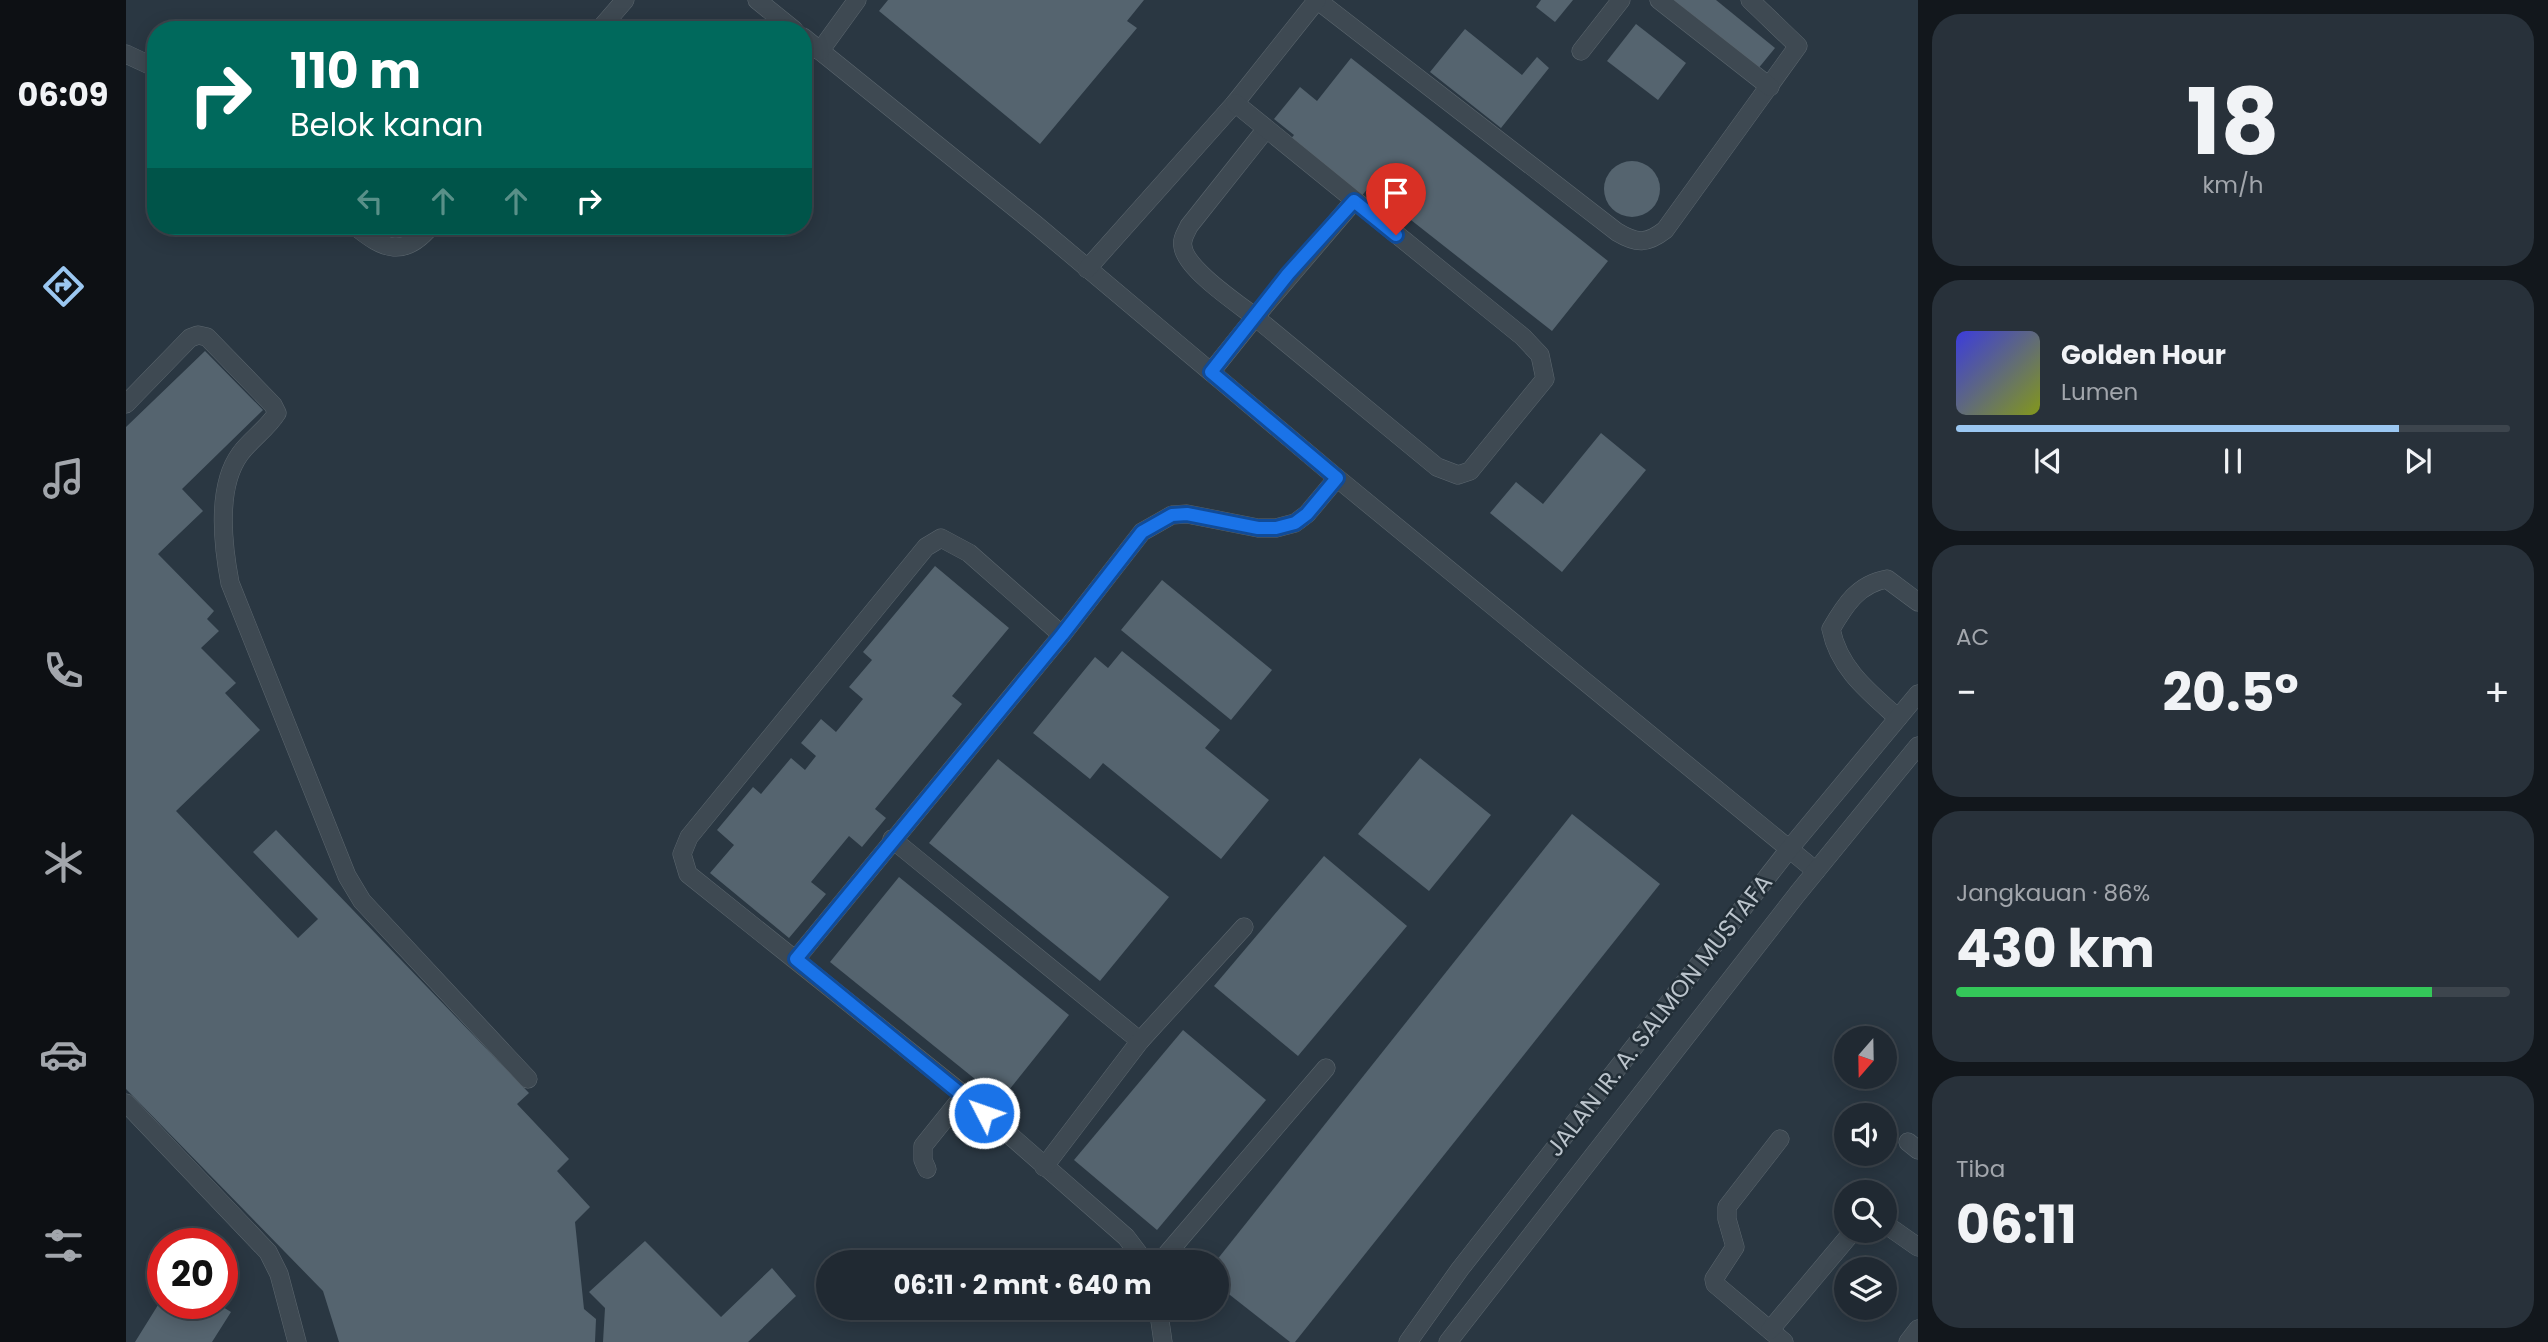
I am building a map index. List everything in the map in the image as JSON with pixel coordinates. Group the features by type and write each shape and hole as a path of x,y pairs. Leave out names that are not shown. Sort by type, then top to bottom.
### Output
{"street":[{"path":"607,21 625,0"},
{"path":"757,0 783,21"},
{"path":"820,51 857,0"},
{"path":"1087,268 1236,103 1317,0 1617,232 1635,242 1651,241 1665,230 1798,46 1749,0"},
{"path":"1581,51 1621,0"},
{"path":"1659,0 1770,87"},
{"path":"812,44 1087,268 1337,478 1816,871"},
{"path":"126,54 147,64"},
{"path":"1236,103 1523,337 1540,355 1545,379 1470,471 1458,475 1437,467 1187,260 1183,240 1189,226 1266,129"},
{"path":"1211,372 1354,201"},
{"path":"365,235 390,248 404,247 419,235"},
{"path":"126,404 183,345 198,335 207,337 273,405 277,413 239,455 225,494 223,545 230,583 347,876 362,901 528,1079"},
{"path":"796,959 1150,525 1172,515 1187,514 1258,528 1276,528 1295,523 1307,514 1337,478"},
{"path":"1062,635 969,553 941,538 926,547 689,836 682,854 688,874 964,1096 1126,1237 1136,1250"},
{"path":"1898,718 1844,666 1835,650 1832,629 1843,609 1868,582 1886,579 1918,602"},
{"name":"JALAN IR. A. SALMON MUSTAFA","path":"1408,1342 1461,1269 1790,848 1918,694"},
{"name":"JALAN IR. A. SALMON MUSTAFA","path":"1448,1342 1816,871 1918,746"},
{"path":"892,839 1140,1041"},
{"path":"1044,1167 1140,1041 1244,927"},
{"path":"1170,1250 1326,1068"},
{"path":"927,1170 923,1160 923,1146 964,1096"},
{"path":"126,1102 268,1252 279,1274 297,1342"},
{"path":"1780,1139 1727,1207 1727,1219 1735,1247 1714,1279 1715,1284 1784,1342"},
{"path":"1897,1232 1918,1247"},
{"path":"1770,1330 1843,1243"},
{"path":"1160,1320 1163,1342"},
{"path":"1908,1342 1918,1329"}],"building":[{"path":"888,0 1144,0 1127,21 1137,28 1040,144 879,11"},
{"path":"1541,0 1573,0 1555,22 1536,7"},
{"path":"1670,0 1716,0 1775,48 1757,70"},
{"path":"1636,24 1686,63 1658,100 1607,61"},
{"path":"1465,29 1522,75 1537,57 1549,68 1501,128 1430,72"},
{"path":"1351,58 1608,261 1552,331 1369,187 1360,198 1289,141 1294,135 1274,119 1300,87 1317,101"},
{"path":"1632,161 1647,166 1655,174 1660,189 1655,204 1647,212 1632,217 1617,212 1609,204 1604,189 1609,174 1617,166"},
{"path":"205,351 263,410 182,489 203,511 158,554 214,611 207,619 219,631 201,648 236,683 225,693 260,730 176,811 298,938 318,919 253,852 276,830 529,1093 517,1104 569,1159 557,1171 590,1207 575,1222 584,1309 596,1319 595,1342 339,1342 323,1291 126,1089 126,427"},
{"path":"1601,433 1646,470 1562,572 1490,513 1516,482 1543,504"},
{"path":"935,566 1009,628 952,696 962,704 875,809 886,818 862,847 849,836 811,882 826,894 789,938 710,873 734,845 717,830 753,787 761,794 791,758 805,770 816,756 801,743 821,719 836,732 863,699 849,687 872,660 863,652"},
{"path":"1162,580 1272,670 1231,720 1121,630"},
{"path":"1122,651 1220,730 1205,748 1269,800 1221,859 1103,763 1090,779 1033,733 1095,657 1108,668"},
{"path":"1420,758 1491,815 1429,891 1358,834"},
{"path":"998,759 1169,897 1100,981 929,843"},
{"path":"1572,814 1660,884 1295,1342 1290,1342 1229,1294 1229,1250 1225,1250"},
{"path":"1324,856 1407,926 1298,1056 1214,986"},
{"path":"899,877 1069,1015 1001,1100 830,962"},
{"path":"1183,1030 1266,1100 1157,1230 1074,1160"},
{"path":"645,1241 721,1317 772,1268 796,1296 748,1342 603,1342 605,1308 589,1292"},
{"path":"149,1319 227,1319 212,1342 135,1342"}],"route":[{"path":"984,1113 796,959 1062,635 1142,532 1150,525 1172,515 1187,514 1258,528 1276,528 1295,523 1323,497 1337,478 1211,372 1288,274 1354,201 1396,235"}]}
